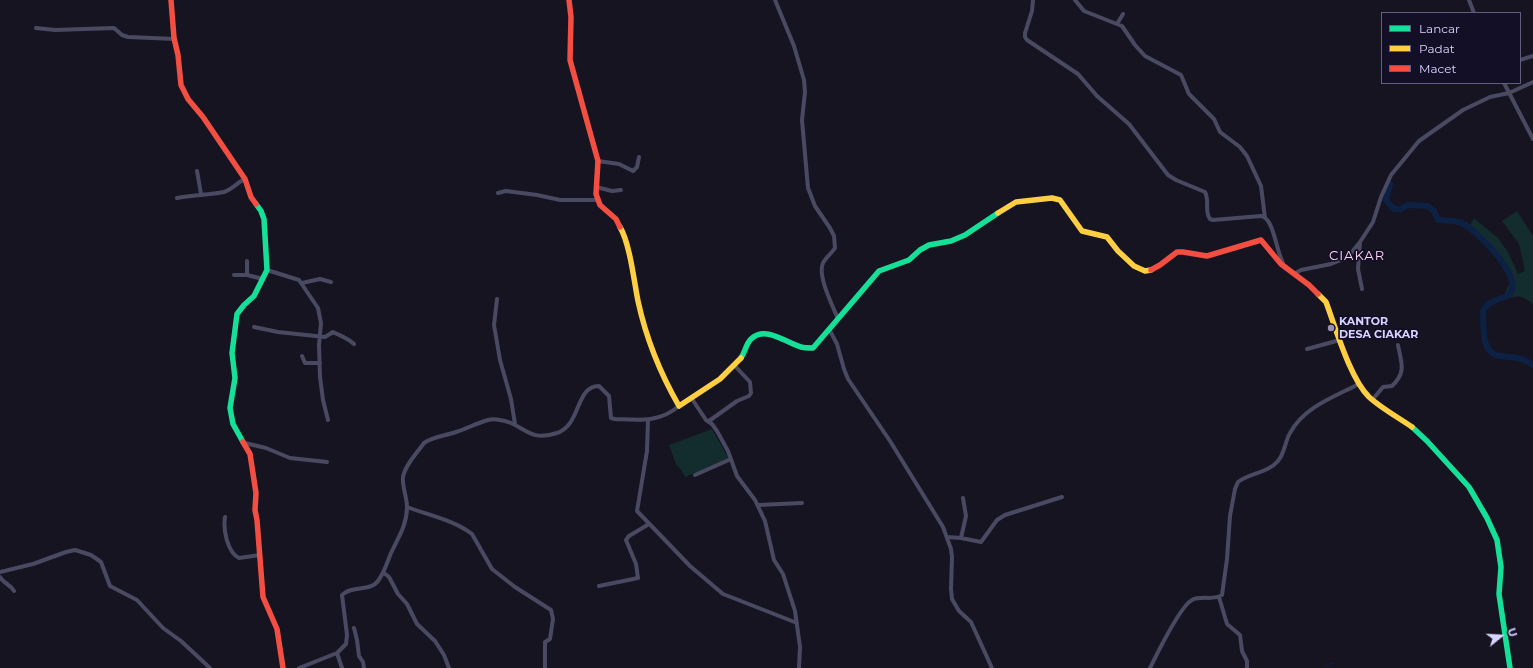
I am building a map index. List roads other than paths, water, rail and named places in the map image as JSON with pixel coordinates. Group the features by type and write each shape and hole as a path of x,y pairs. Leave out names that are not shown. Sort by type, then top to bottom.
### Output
{"street":[{"path":"171,0 181,85 188,99 203,117 245,179 251,197 262,211 264,218 267,270 254,296 237,314 234,326 232,353 235,378 230,408 234,424 250,454 256,493 255,510 263,597 278,629 283,668"},
{"path":"569,0 571,17 570,60 598,161 596,187 598,200 600,205 616,219 622,230 643,323 668,389 679,406"},
{"path":"775,0 794,46 804,80 805,92 802,120 806,182 812,198 834,236 835,248 824,262 822,271 826,290 838,319"},
{"path":"1033,0 1032,11 1025,33 1026,38 1078,74 1097,96 1113,109 1133,129 1168,175 1176,180 1205,192 1208,197 1209,218 1213,220 1264,216 1265,219 1268,219 1272,227 1276,249 1285,267"},
{"path":"1075,0 1084,11 1124,28 1135,45 1145,56 1183,78 1189,94 1214,119 1220,132 1244,152 1261,186 1265,219"},
{"path":"1469,0 1474,12"},
{"path":"1117,24 1123,14"},
{"path":"36,28 55,30 114,28 122,35 128,37 175,39"},
{"path":"1521,60 1533,56"},
{"path":"1294,274 1301,270 1311,269 1348,257 1373,222 1381,197 1391,175 1419,141 1463,110 1490,97 1509,93 1533,82"},
{"path":"1504,84 1533,139"},
{"path":"598,161 618,164 633,171 637,167 639,157"},
{"path":"197,171 201,194"},
{"path":"177,198 226,191 237,185 241,180 245,179"},
{"path":"596,187 612,191 621,190"},
{"path":"498,193 506,191 560,200 598,200"},
{"path":"299,668 337,653 344,648 348,638 342,595 346,591 374,585 384,573 395,544 403,529 407,508 403,476 424,443 433,438 453,433 488,420 498,419 515,424 530,434 546,436 566,429 574,417 585,392 592,386 599,386 609,396 612,419 657,419 671,413 717,381 741,359 748,342 758,335 770,335 804,348 815,346 865,285 879,271 909,260 920,250 929,245 951,241 965,235 1016,202 1052,198 1060,200 1082,231 1106,237 1118,252 1134,266 1145,271 1161,265 1175,252 1179,251 1205,256 1261,240 1285,267 1309,285 1326,302 1340,340 1363,390 1374,400 1413,428 1427,441 1468,487 1487,518 1500,550 1501,567 1499,594 1510,668"},
{"path":"1360,242 1358,269 1362,289"},
{"path":"247,261 247,275"},
{"path":"267,270 294,278 302,283 318,308 321,323 320,363 322,394 328,420"},
{"path":"234,274 247,275 263,279"},
{"path":"302,283 318,280 331,282"},
{"path":"497,299 494,325 500,360 511,399 515,424"},
{"path":"254,327 278,332 320,335 326,337 333,332 342,337 348,338 354,344"},
{"path":"829,329 837,344 845,374 898,452 943,527 952,558 952,599 959,611 971,622 992,668"},
{"path":"1307,350 1340,340"},
{"path":"1374,400 1383,387 1392,386 1400,376 1403,367 1398,345"},
{"path":"302,356 306,363 320,363"},
{"path":"709,421 737,401 749,396 751,393 750,382 734,365"},
{"path":"1247,668 1247,661 1243,653 1240,635 1227,624 1220,597 1223,592 1230,516 1235,489 1238,482 1267,469 1278,461 1290,433 1305,414 1359,384"},
{"path":"692,399 706,420 709,421 717,431 739,478 758,505 765,521 774,560 782,572 797,623 800,647 799,668"},
{"path":"648,420 645,472 636,509 690,566 723,594 797,623"},
{"path":"245,443 263,447 290,458 327,462"},
{"path":"695,474 731,459"},
{"path":"947,537 981,542 997,520 1005,515 1062,497"},
{"path":"961,538 966,516 963,498"},
{"path":"758,505 802,503"},
{"path":"407,508 450,523 472,534 492,569 515,587 551,610 553,619 550,639 545,642 545,668"},
{"path":"224,517 224,526 232,554 239,558 260,555"},
{"path":"599,586 638,578 636,564 627,544 626,538 649,524"},
{"path":"0,572 33,564 70,550 80,551 91,556 103,565 110,586 139,602 166,630 181,641 210,668"},
{"path":"384,573 389,577 398,594 407,604 417,624 435,641 444,655 449,668"},
{"path":"0,576 4,583 10,585 14,591"},
{"path":"1150,668 1171,628 1188,602 1197,598 1220,597"},
{"path":"354,628 359,656 364,668"},
{"path":"337,653 342,668"}],"waterway":[{"path":"1390,184 1386,200 1394,209 1401,209 1407,205 1428,206 1434,211 1438,220 1459,222 1469,227 1494,252 1508,273 1512,282 1512,290 1507,296 1489,304 1483,311 1484,338 1486,345 1494,354 1514,357 1533,365"},
{"path":"1326,668 1329,664 1333,663"}],"place":[{"name":"KANTOR DESA CIAKAR","path":"1331,328"}],"district":[{"name":"CIAKAR","path":"1357,256"}]}
